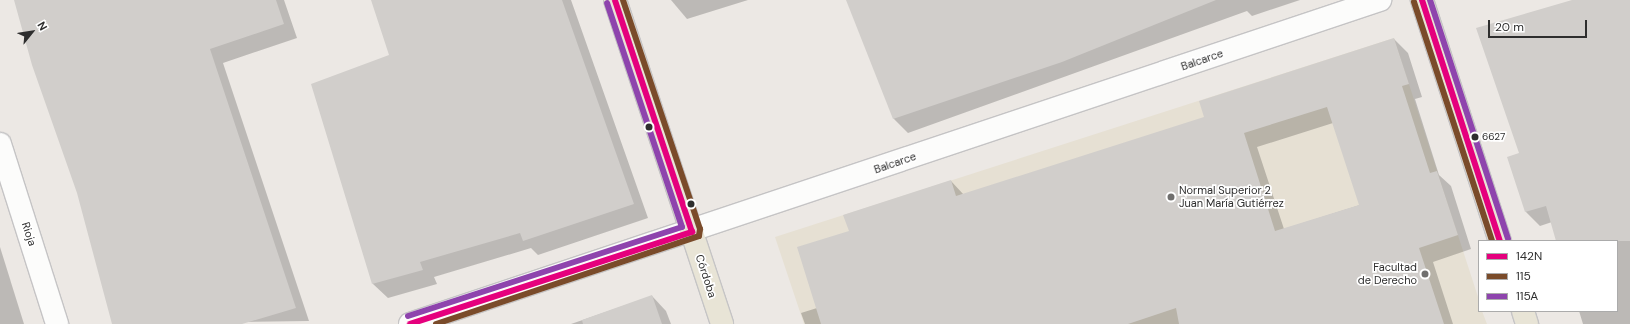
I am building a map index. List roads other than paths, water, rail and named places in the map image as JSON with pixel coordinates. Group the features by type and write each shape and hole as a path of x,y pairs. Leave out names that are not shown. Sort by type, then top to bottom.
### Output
{"main road":[{"name":"Córdoba","path":"615,0 722,324"},
{"path":"1422,0 1500,240"},
{"path":"1523,312 1527,324"}],"street":[{"name":"Balcarce","path":"410,324 692,232 1380,0"},
{"name":"Rioja","path":"0,144 57,324"}],"place":[{"name":"6627","path":"1475,137"},
{"name":"Normal Superior 2 Juan María Gutiérrez","path":"1171,197"},
{"name":"Facultad de Derecho","path":"1425,274"}]}
